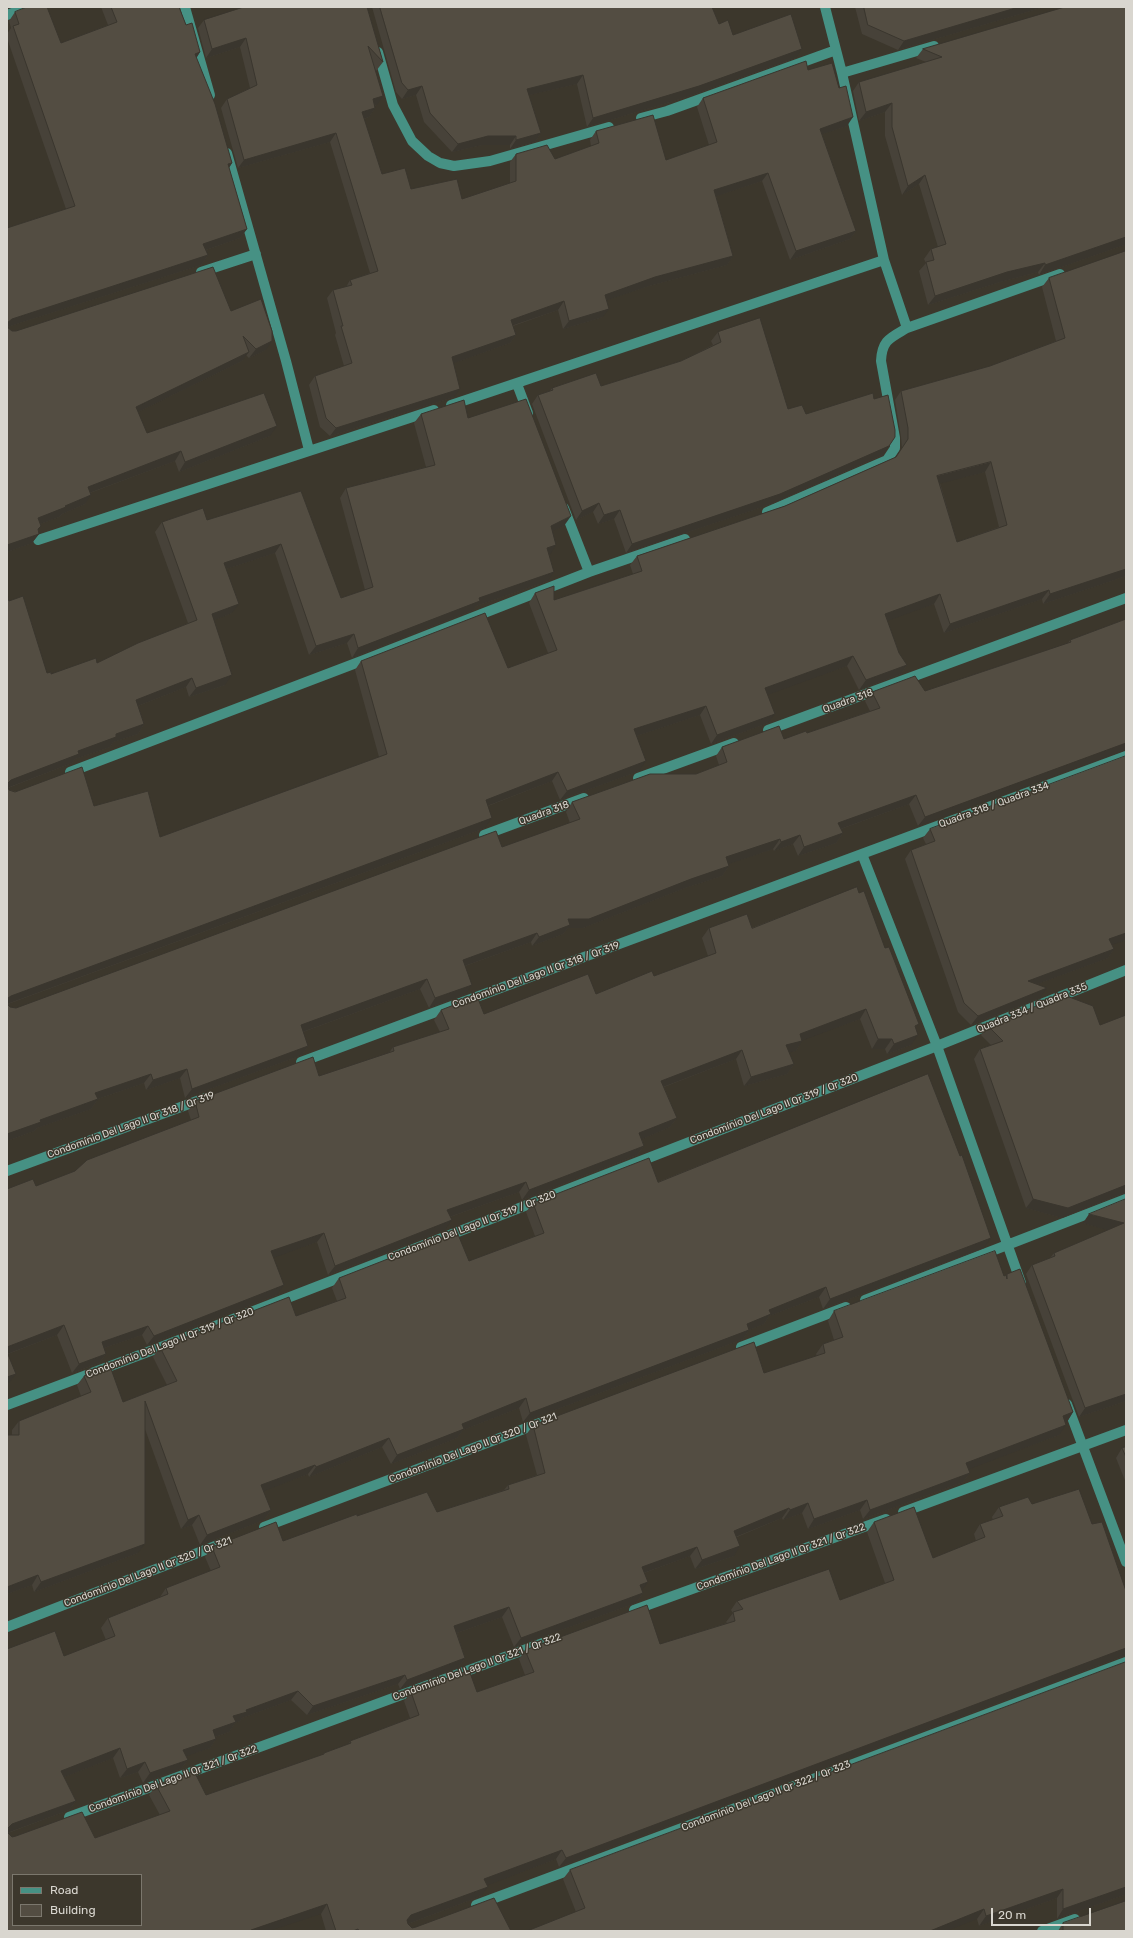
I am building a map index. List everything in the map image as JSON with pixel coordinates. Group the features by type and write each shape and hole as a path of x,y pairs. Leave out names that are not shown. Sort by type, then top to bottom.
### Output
{"street":[{"path":"7,15 29,7"},
{"path":"185,7 213,104"},
{"path":"825,7 842,73 884,260 907,328"},
{"path":"842,73 947,42"},
{"path":"376,45 393,105 412,141 428,156 440,163 454,166 490,161 616,126"},
{"path":"630,121 667,111 836,50"},
{"path":"224,142 309,450"},
{"path":"188,276 256,254"},
{"path":"38,540 309,450 517,384 884,260"},
{"path":"761,514 887,460 895,448 895,438 881,361 882,350 888,338 907,328 1073,270"},
{"path":"517,384 531,420"},
{"path":"561,499 588,572"},
{"path":"59,776 364,660 588,572 693,537"},
{"name":"Quadra 318","path":"760,733 1126,598"},
{"path":"626,783 745,739"},
{"name":"Quadra 318 / Quadra 334","path":"862,854 1126,756"},
{"name":"Quadra 318","path":"477,838 596,794"},
{"path":"862,854 937,1046 1024,1291"},
{"name":"Condomínio Del Lago II Qr 318 / Qr 319","path":"292,1065 862,854"},
{"name":"Quadra 334 / Quadra 335","path":"937,1046 1126,970"},
{"name":"Condomínio Del Lago II Qr 319 / Qr 320","path":"7,1405 937,1046"},
{"name":"Condomínio Del Lago II Qr 318 / Qr 319","path":"7,1171 218,1093"},
{"path":"733,1350 1008,1246 1126,1199"},
{"path":"1063,1395 1126,1562"},
{"name":"Condomínio Del Lago II Qr 320 / Qr 321","path":"258,1530 555,1417"},
{"name":"Condomínio Del Lago II Qr 321 / Qr 322","path":"624,1614 1126,1430"},
{"name":"Condomínio Del Lago II Qr 320 / Qr 321","path":"7,1627 236,1538"},
{"name":"Condomínio Del Lago II Qr 321 / Qr 322","path":"58,1821 564,1636"},
{"name":"Condomínio Del Lago II Qr 322 / Qr 323","path":"466,1909 1126,1662"},
{"path":"1042,1931 1084,1916"}],"building":[{"path":"27,7 47,7 61,43 117,22 111,7 179,7 186,25 192,23 200,52 195,54 215,104 232,163 228,164 247,229 203,244 208,255 12,319 7,323 7,228 75,206 13,26 19,24 15,12"},
{"path":"244,7 367,7 383,62 368,46 383,96 373,99 375,108 362,112 382,174 405,168 411,189 457,179 462,199 516,181 516,154 547,145 555,159 599,143 596,131 653,115 666,160 717,142 703,98 806,61 808,70 832,63 839,88 846,86 853,117 820,129 856,231 796,251 768,173 714,190 733,256 655,277 605,295 609,309 569,321 564,301 511,320 516,335 452,357 460,389 336,428 326,418 315,376 352,363 341,326 343,326 333,290 352,285 350,280 378,271 336,133 244,160 227,99 257,85 246,38 212,49 204,20"},
{"path":"380,7 712,7 719,24 728,20 733,35 791,14 802,49 699,86 593,118 583,75 527,89 541,133 516,140 516,136 488,136 458,144 430,113 422,86 408,90 402,83"},
{"path":"864,7 1019,7 904,41 868,25"},
{"path":"1065,7 1126,7 1126,237 1045,265 1045,263 1007,272 935,296 926,262 934,260 931,249 946,244 925,175 908,186 892,127 892,103 866,112 859,82 942,57 923,49"},
{"path":"1126,251 1126,569 1050,594 1049,590 950,624 940,594 885,614 899,653 907,665 866,680 853,656 765,688 775,714 717,735 706,706 634,729 646,761 567,791 558,772 486,800 492,818 11,996 8,998 7,1004 7,784 9,790 15,792 82,767 94,806 148,791 160,837 387,754 361,661 485,613 508,668 557,650 535,593 554,586 554,600 642,571 637,556 785,506 896,457 908,439 908,428 901,391 990,366 1065,338 1049,278","holes":["991,462 1007,525 957,542 937,476"]},
{"path":"213,267 231,311 261,299 272,331 272,341 256,349 243,336 249,352 136,407 147,433 264,393 277,426 185,462 181,451 88,487 91,495 38,518 41,526 38,529 39,534 7,545 7,327 12,331 16,331"},
{"path":"760,318 788,409 802,405 806,414 873,393 874,399 888,395 895,430 895,437 889,446 780,494 632,544 620,510 604,515 599,503 582,511 538,395 553,390 552,388 596,373 601,386 681,361 721,342 718,332"},
{"path":"526,399 571,516 551,526 556,545 547,548 554,572 479,598 480,601 358,648 354,634 316,646 281,544 224,563 239,604 212,614 232,675 196,688 192,678 136,700 144,724 116,734 116,737 78,751 79,754 11,780 7,784 7,594 9,601 23,596 47,673 51,672 51,674 96,658 97,663 138,643 197,620 162,522 203,508 207,520 301,491 341,598 373,587 346,488 435,465 421,414 464,400 468,418"},
{"path":"1126,619 1126,743 925,817 916,795 838,823 843,833 804,847 800,835 781,842 780,839 726,857 729,866 691,879 589,919 568,919 570,925 539,937 537,933 463,960 472,985 435,998 427,979 301,1025 308,1046 192,1089 187,1069 153,1080 151,1074 95,1093 98,1099 40,1120 41,1122 7,1134 7,1004 10,1007 16,1008 496,831 502,847 580,819 572,802 650,774 696,774 727,762 722,747 779,726 784,739 806,731 807,733 880,708 872,692 915,676 925,691 1071,642 1070,640"},
{"path":"1126,756 1126,933 1109,939 1114,949 1028,981 1047,988 978,1016 964,1003 911,850 935,841 930,829"},
{"path":"857,887 859,893 864,891 885,948 889,947 919,1024 915,1026 918,1035 894,1044 892,1039 878,1039 866,1009 800,1034 802,1041 786,1045 794,1064 751,1077 742,1050 661,1081 677,1118 639,1133 644,1146 529,1190 526,1182 447,1210 452,1220 335,1266 324,1233 271,1251 284,1285 154,1336 148,1326 102,1342 106,1354 79,1364 64,1325 7,1347 7,1189 33,1179 36,1186 75,1171 87,1160 199,1117 195,1101 313,1057 319,1076 394,1051 393,1047 449,1029 441,1010 477,996 484,1014 588,974 596,994 652,971 654,976 716,953 709,928 747,914 752,928"},
{"path":"1064,995 1093,1006 1100,1025 1126,1015 1126,1185 1068,1208 1033,1199 980,1049 1003,1041 988,1026"},
{"path":"928,1074 960,1156 962,1155 991,1238 830,1299 826,1287 769,1310 771,1314 747,1324 749,1330 530,1413 526,1398 462,1424 464,1429 397,1455 389,1438 316,1467 315,1465 261,1485 271,1510 207,1535 199,1515 188,1520 145,1401 145,1544 41,1582 38,1575 7,1587 7,1435 19,1435 19,1421 91,1392 84,1376 110,1366 123,1402 177,1381 160,1347 289,1297 296,1316 346,1298 339,1278 457,1232 469,1261 544,1233 533,1203 649,1158 658,1182"},
{"path":"1126,1199 1126,1394 1085,1408 1032,1265 1055,1256 1054,1253 1124,1223 1089,1214"},
{"path":"995,1251 1004,1276 1006,1275 1007,1279 1007,1274 1020,1269 1073,1412 1063,1416 1066,1425 966,1463 970,1473 870,1510 867,1500 814,1519 808,1503 790,1510 789,1508 734,1531 740,1546 702,1560 697,1547 642,1567 648,1582 640,1585 643,1593 521,1638 509,1607 454,1626 465,1658 407,1680 405,1675 313,1706 298,1691 246,1710 247,1712 233,1716 236,1722 213,1730 216,1739 183,1750 188,1760 150,1773 145,1762 127,1769 120,1748 61,1771 76,1801 12,1824 7,1829 7,1649 55,1631 64,1656 115,1636 108,1618 168,1594 166,1588 220,1567 212,1547 276,1522 283,1541 357,1514 357,1516 427,1492 437,1512 509,1489 508,1485 545,1473 533,1425 754,1342 764,1373 825,1353 823,1344 843,1337 834,1311"},
{"path":"7,1352 16,1374 7,1377"},
{"path":"1126,1447 1126,1457 1122,1448"},
{"path":"1079,1489 1092,1524 1102,1522 1126,1591 1126,1648 566,1858 562,1850 484,1879 488,1887 411,1915 407,1920 408,1924 412,1928 416,1927 494,1898 511,1931 359,1931 358,1929 353,1931 336,1931 327,1904 251,1931 7,1931 7,1829 8,1833 12,1837 82,1812 95,1838 170,1811 156,1785 194,1771 206,1795 324,1754 351,1743 350,1741 419,1715 411,1692 469,1670 477,1692 534,1672 525,1650 647,1605 660,1644 735,1621 733,1612 743,1609 737,1601 829,1569 840,1600 894,1580 874,1522 914,1507 933,1558 985,1537 980,1524 1003,1516 999,1507 1028,1497 1032,1504"},
{"path":"1126,1662 1126,1887 1063,1909 1063,1889 986,1916 984,1909 930,1931 527,1931 585,1908 570,1870"},
{"path":"1126,1901 1126,1931 1063,1931 1063,1923"}]}
